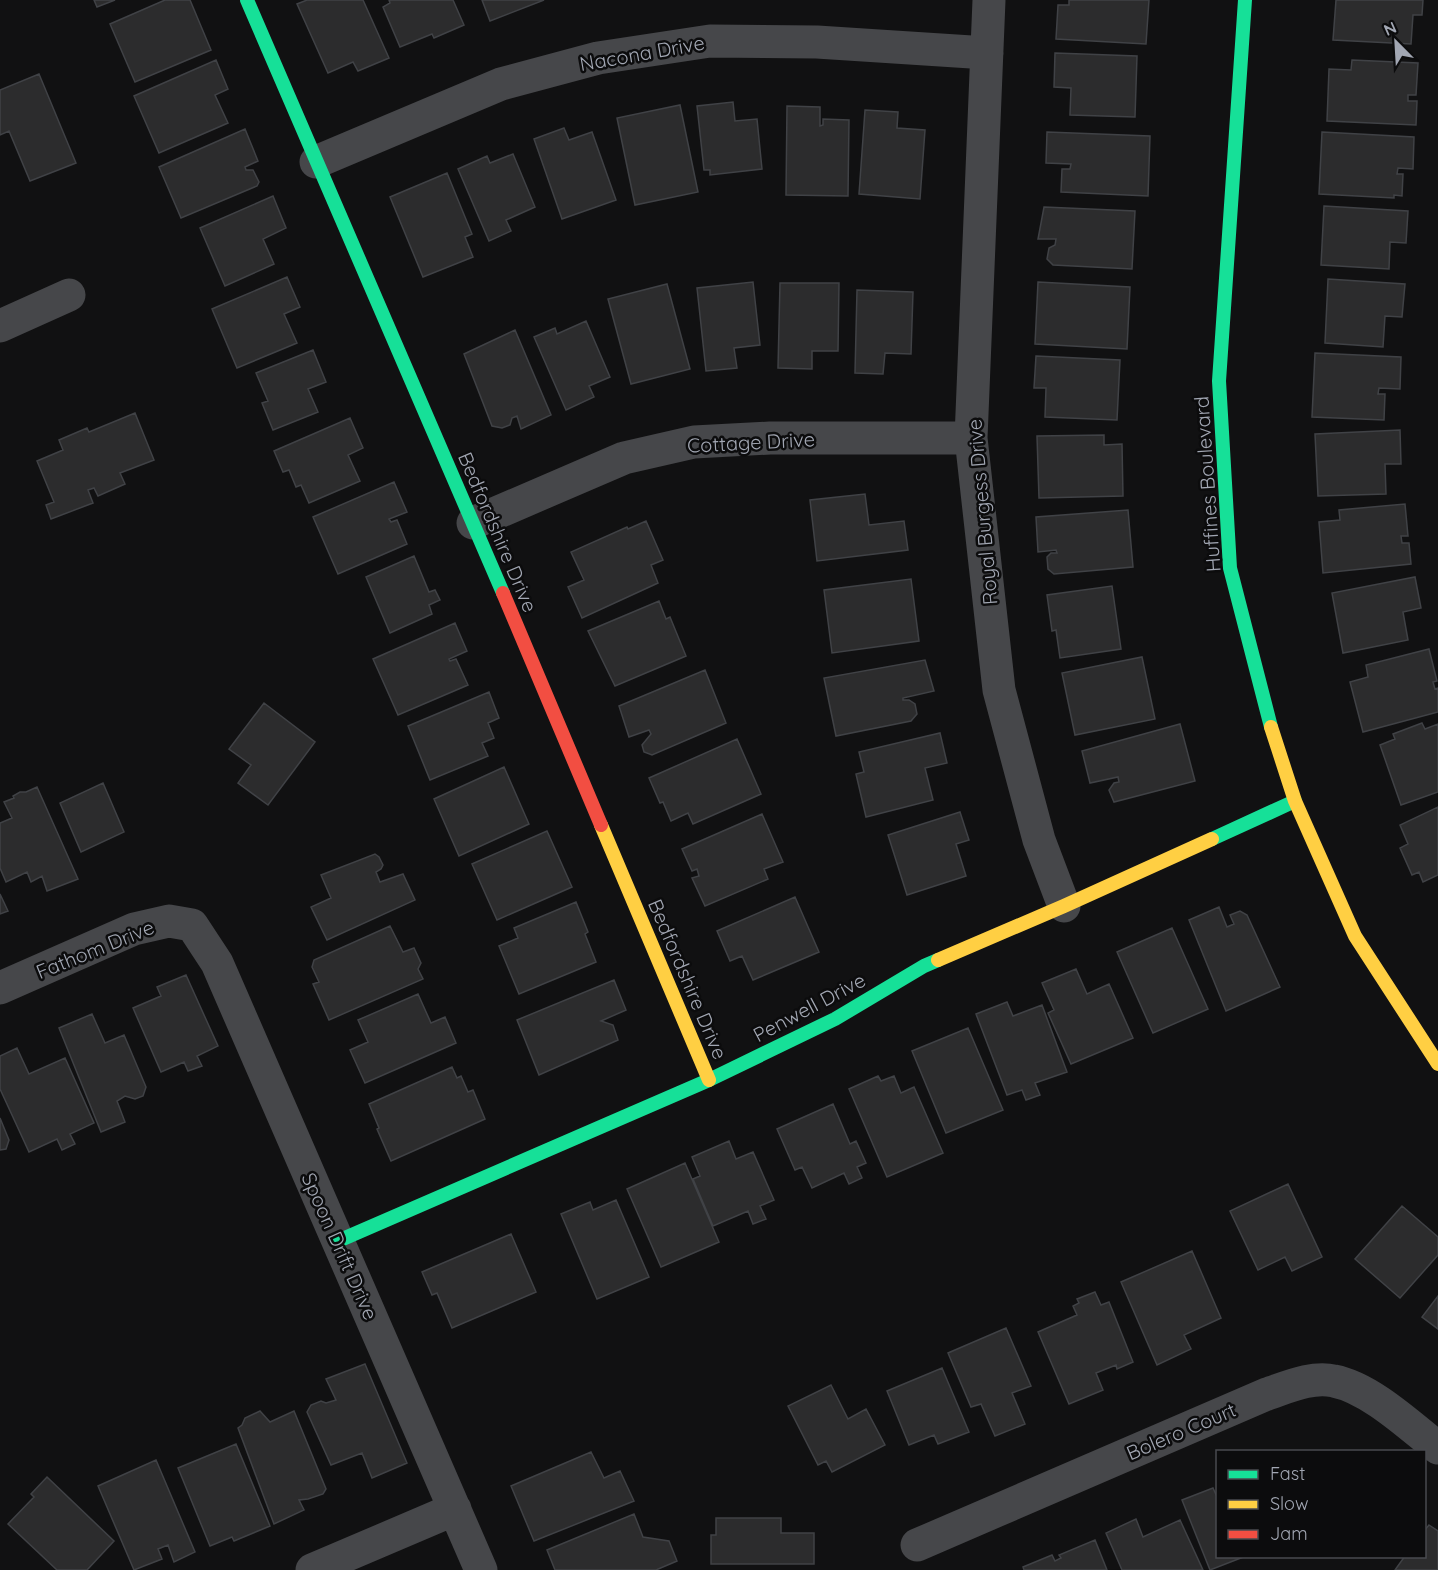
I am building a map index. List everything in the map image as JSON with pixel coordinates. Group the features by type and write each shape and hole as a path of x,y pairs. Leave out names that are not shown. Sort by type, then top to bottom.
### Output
{"street":[{"name":"Bedfordshire Drive","path":"247,0 473,523 709,1080"},
{"name":"Royal Burgess Drive","path":"989,0 971,438 999,690 1039,840 1064,906"},
{"name":"Huffines Boulevard","path":"1245,0 1220,381 1230,568 1266,711 1295,801 1355,936 1438,1064"},
{"name":"Nacona Drive","path":"316,162 501,84 598,57 710,41 817,42 987,53"},
{"path":"0,326 69,295"},
{"name":"Cottage Drive","path":"473,523 624,458 694,442 770,438 971,438"},
{"name":"Penwell Drive","path":"338,1241 709,1080 835,1018 924,966 1064,906 1295,801"},
{"name":"Fathom Drive","path":"0,988 134,929 169,921 192,925"},
{"name":"Spoon Drift Drive","path":"192,925 217,963 481,1570"},
{"name":"Bolero Court","path":"917,1545 1267,1394 1309,1381 1334,1381 1365,1393 1388,1408 1438,1448"},
{"path":"312,1570 455,1509"}],"building":[{"path":"94,0 115,0 97,7"},
{"path":"165,0 190,0 211,50 135,82 110,24"},
{"path":"307,0 363,0 389,58 358,71 353,62 328,73 297,4"},
{"path":"389,0 453,0 464,25 434,38 432,34 400,47 383,7 390,3"},
{"path":"482,0 544,0 490,21"},
{"path":"1069,0 1149,0 1146,44 1056,39 1058,5 1069,5"},
{"path":"1336,0 1423,0 1422,15 1413,15 1411,44 1333,40"},
{"path":"1055,53 1137,56 1135,117 1070,115 1071,88 1054,87"},
{"path":"216,60 228,89 215,95 228,123 159,153 134,96"},
{"path":"1352,60 1418,63 1416,95 1408,95 1408,101 1417,101 1416,125 1327,121 1329,69 1351,70"},
{"path":"39,74 76,163 30,181 9,131 0,135 0,90"},
{"path":"733,102 735,121 757,119 762,169 710,175 710,170 704,170 697,106"},
{"path":"680,105 698,192 635,205 617,118"},
{"path":"787,106 820,107 820,126 823,125 823,119 849,120 848,196 786,195"},
{"path":"865,110 898,112 897,128 925,130 920,199 859,194"},
{"path":"564,128 569,140 592,132 616,200 562,219 534,139"},
{"path":"245,129 258,161 245,167 246,170 253,170 259,182 257,186 181,218 159,167"},
{"path":"1047,132 1150,136 1148,196 1061,192 1062,169 1070,169 1071,164 1046,163"},
{"path":"1322,132 1414,137 1413,169 1398,168 1397,174 1403,174 1402,196 1394,195 1394,198 1319,194"},
{"path":"513,154 535,207 506,220 511,231 489,241 458,169 487,156 490,163"},
{"path":"447,173 472,234 465,237 473,257 423,277 390,197"},
{"path":"273,196 286,228 263,239 274,264 225,286 200,228"},
{"path":"1324,206 1408,211 1406,243 1390,242 1389,269 1321,265"},
{"path":"1044,207 1135,211 1132,269 1053,265 1047,259 1049,248 1055,245 1056,239 1038,239"},
{"path":"287,277 300,307 284,314 297,343 237,368 212,309"},
{"path":"1328,279 1405,284 1402,317 1385,316 1383,347 1325,343"},
{"path":"753,282 760,345 734,348 737,368 706,371 697,288"},
{"path":"1038,282 1130,287 1127,349 1035,344"},
{"path":"780,283 839,283 838,351 812,351 812,369 778,368"},
{"path":"667,284 690,369 631,384 608,299"},
{"path":"857,290 913,292 911,354 885,353 883,374 855,373"},
{"path":"586,321 610,377 589,386 594,397 566,410 534,337 555,328 557,334"},
{"path":"515,330 551,415 521,429 517,416 512,418 510,425 502,428 492,426 464,354"},
{"path":"313,350 326,382 308,389 318,412 273,430 262,403 268,401 256,373"},
{"path":"1315,353 1401,357 1400,389 1379,388 1378,394 1385,394 1384,420 1312,417"},
{"path":"1036,356 1120,360 1117,420 1045,417 1046,388 1034,388"},
{"path":"135,413 154,460 120,473 125,484 98,496 94,488 88,490 93,503 51,519 46,505 54,502 37,461 63,450 59,440 87,428 89,432"},
{"path":"350,418 363,448 348,455 360,481 309,503 301,485 296,487 289,470 283,472 274,451"},
{"path":"1400,430 1401,464 1385,464 1386,494 1318,496 1315,434"},
{"path":"1104,435 1104,445 1122,444 1123,496 1039,498 1037,436"},
{"path":"394,482 407,512 389,519 391,522 397,520 407,544 338,574 313,517"},
{"path":"865,494 869,525 904,521 908,550 817,561 810,500"},
{"path":"1405,504 1408,536 1401,536 1402,543 1409,543 1411,564 1323,573 1319,522 1340,520 1339,510"},
{"path":"1128,510 1133,567 1054,574 1048,569 1047,557 1051,553 1057,553 1056,550 1038,552 1036,517"},
{"path":"646,521 663,560 651,565 658,583 582,618 568,587 584,580 571,552"},
{"path":"414,556 429,592 435,590 440,600 429,605 432,614 390,633 366,577"},
{"path":"1415,577 1421,608 1403,612 1408,640 1343,653 1332,593"},
{"path":"911,579 919,641 832,653 824,590"},
{"path":"1112,586 1121,649 1060,658 1056,630 1052,631 1047,595"},
{"path":"659,601 666,619 670,617 686,656 615,686 588,631"},
{"path":"455,623 467,651 449,659 450,661 456,659 468,685 398,715 373,659"},
{"path":"1429,649 1437,681 1433,682 1435,689 1438,688 1438,712 1363,732 1350,682 1368,677 1366,665"},
{"path":"1142,657 1155,719 1075,735 1062,673"},
{"path":"925,660 934,691 903,698 915,704 917,714 911,721 836,736 824,678"},
{"path":"705,670 726,723 652,755 644,752 642,745 651,734 649,730 629,737 619,706"},
{"path":"489,692 499,718 488,723 494,738 482,743 488,756 430,780 408,726"},
{"path":"264,703 315,742 268,805 238,783 251,765 229,749"},
{"path":"1422,723 1425,729 1438,724 1438,792 1401,805 1380,745 1395,739 1393,734"},
{"path":"1180,724 1195,781 1114,802 1109,790 1114,783 1119,782 1118,777 1090,783 1082,751"},
{"path":"940,733 947,763 925,768 933,800 866,817 856,774 864,772 859,752"},
{"path":"737,739 761,794 693,824 688,813 671,821 649,778"},
{"path":"504,767 529,824 459,856 434,799"},
{"path":"103,783 124,832 81,852 60,803"},
{"path":"37,787 78,879 47,891 42,876 31,882 27,872 6,882 0,868 0,823 12,818 4,802 14,798 13,796 20,792"},
{"path":"1438,807 1438,875 1423,882 1419,872 1412,875 1400,848 1408,844 1400,825"},
{"path":"960,812 969,840 956,844 966,876 907,895 888,835"},
{"path":"762,814 783,862 764,869 768,879 705,906 692,878 699,876 697,869 692,871 682,849"},
{"path":"547,831 572,887 497,920 472,864"},
{"path":"375,854 383,865 376,872 380,882 403,874 415,900 327,940 311,907 331,898 321,875"},
{"path":"0,894 8,911 0,914"},
{"path":"795,897 819,952 753,980 742,956 730,961 717,931"},
{"path":"576,902 588,932 585,934 596,962 519,994 499,946 518,938 514,928"},
{"path":"1219,907 1227,927 1234,924 1230,915 1240,911 1247,915 1280,987 1226,1011 1189,920"},
{"path":"390,926 403,952 414,948 421,963 418,969 423,979 329,1020 313,984 319,982 312,967 314,960"},
{"path":"1172,928 1208,1009 1153,1033 1117,952"},
{"path":"1076,969 1087,994 1109,984 1133,1038 1071,1064 1048,1013 1054,1010 1042,983"},
{"path":"186,975 218,1046 197,1056 202,1066 188,1071 184,1062 161,1072 133,1008 161,996 157,987"},
{"path":"614,980 626,1010 601,1021 613,1025 618,1040 539,1075 517,1020"},
{"path":"418,994 431,1023 445,1017 456,1043 365,1083 350,1050 368,1042 358,1020"},
{"path":"1007,1002 1013,1016 1042,1005 1067,1072 1035,1083 1040,1095 1026,1100 1022,1090 1007,1095 976,1014"},
{"path":"92,1014 105,1043 124,1035 146,1087 143,1096 135,1099 125,1096 117,1101 125,1122 101,1132 59,1028"},
{"path":"968,1028 1003,1110 946,1133 912,1051"},
{"path":"17,1048 29,1074 65,1058 94,1123 70,1134 75,1144 62,1150 57,1139 29,1152 0,1089 0,1056"},
{"path":"452,1067 457,1078 461,1076 468,1092 473,1090 485,1119 391,1161 369,1104"},
{"path":"878,1076 881,1081 894,1076 901,1093 914,1087 943,1153 887,1177 849,1089"},
{"path":"833,1104 850,1144 856,1141 866,1163 857,1167 862,1178 849,1184 844,1173 812,1188 802,1167 795,1170 777,1129"},
{"path":"0,1118 9,1140 6,1149 0,1150"},
{"path":"729,1141 736,1159 753,1152 774,1200 760,1206 766,1219 753,1224 748,1211 713,1226 693,1179 700,1176 692,1157"},
{"path":"685,1163 719,1242 661,1267 627,1189"},
{"path":"1288,1184 1322,1257 1292,1271 1285,1257 1258,1270 1230,1211"},
{"path":"616,1200 649,1277 597,1299 561,1214 590,1202 593,1210"},
{"path":"1402,1206 1438,1237 1438,1255 1400,1298 1355,1259"},
{"path":"511,1234 536,1292 452,1328 437,1293 432,1295 422,1272"},
{"path":"1192,1251 1221,1318 1184,1335 1191,1349 1157,1365 1121,1282"},
{"path":"1095,1292 1101,1305 1109,1302 1133,1362 1117,1369 1116,1365 1096,1373 1103,1390 1069,1404 1038,1332 1077,1315 1073,1306 1079,1303 1077,1299"},
{"path":"1438,1296 1438,1329 1422,1317"},
{"path":"1006,1328 1031,1386 1012,1393 1025,1424 995,1436 981,1404 971,1407 948,1353"},
{"path":"365,1364 407,1463 372,1478 362,1453 331,1465 307,1412 311,1405 321,1401 326,1403 336,1400 326,1379"},
{"path":"942,1368 969,1432 938,1444 934,1435 909,1445 887,1391"},
{"path":"831,1385 848,1419 866,1409 885,1445 832,1472 826,1461 818,1465 788,1406"},
{"path":"260,1411 270,1422 294,1411 326,1489 323,1494 299,1500 304,1510 274,1524 238,1428 245,1418"},
{"path":"236,1444 270,1526 234,1541 232,1537 210,1546 178,1468"},
{"path":"591,1452 604,1478 620,1471 634,1501 534,1541 511,1486"},
{"path":"156,1460 195,1552 174,1562 168,1545 158,1549 162,1559 134,1570 98,1486"},
{"path":"47,1477 114,1541 87,1570 57,1570 8,1524 34,1497 31,1494"},
{"path":"1213,1488 1216,1495 1216,1558 1241,1558 1210,1570 1182,1500"},
{"path":"634,1514 643,1537 669,1541 677,1561 656,1570 555,1570 547,1550"},
{"path":"716,1518 781,1518 781,1533 814,1533 814,1564 711,1564 711,1535 716,1535"},
{"path":"1136,1519 1143,1537 1180,1520 1203,1570 1122,1570 1106,1533"},
{"path":"1429,1525 1438,1531 1438,1570 1395,1570 1404,1558 1426,1558 1426,1529"},
{"path":"1095,1540 1107,1570 1024,1570 1023,1567 1052,1555 1055,1561 1061,1558 1059,1555"}],"traffic: fast":[{"path":"247,0 503,593"},
{"path":"1245,0 1219,381 1230,568 1271,727"},
{"path":"1212,839 1295,801"},
{"path":"338,1241 709,1080 835,1019 938,960"}],"traffic: slow":[{"path":"1271,727 1295,801 1355,936 1438,1064"},
{"path":"601,825 709,1080"},
{"path":"938,960 1212,839"}],"traffic: jam":[{"path":"503,593 601,825"}]}
